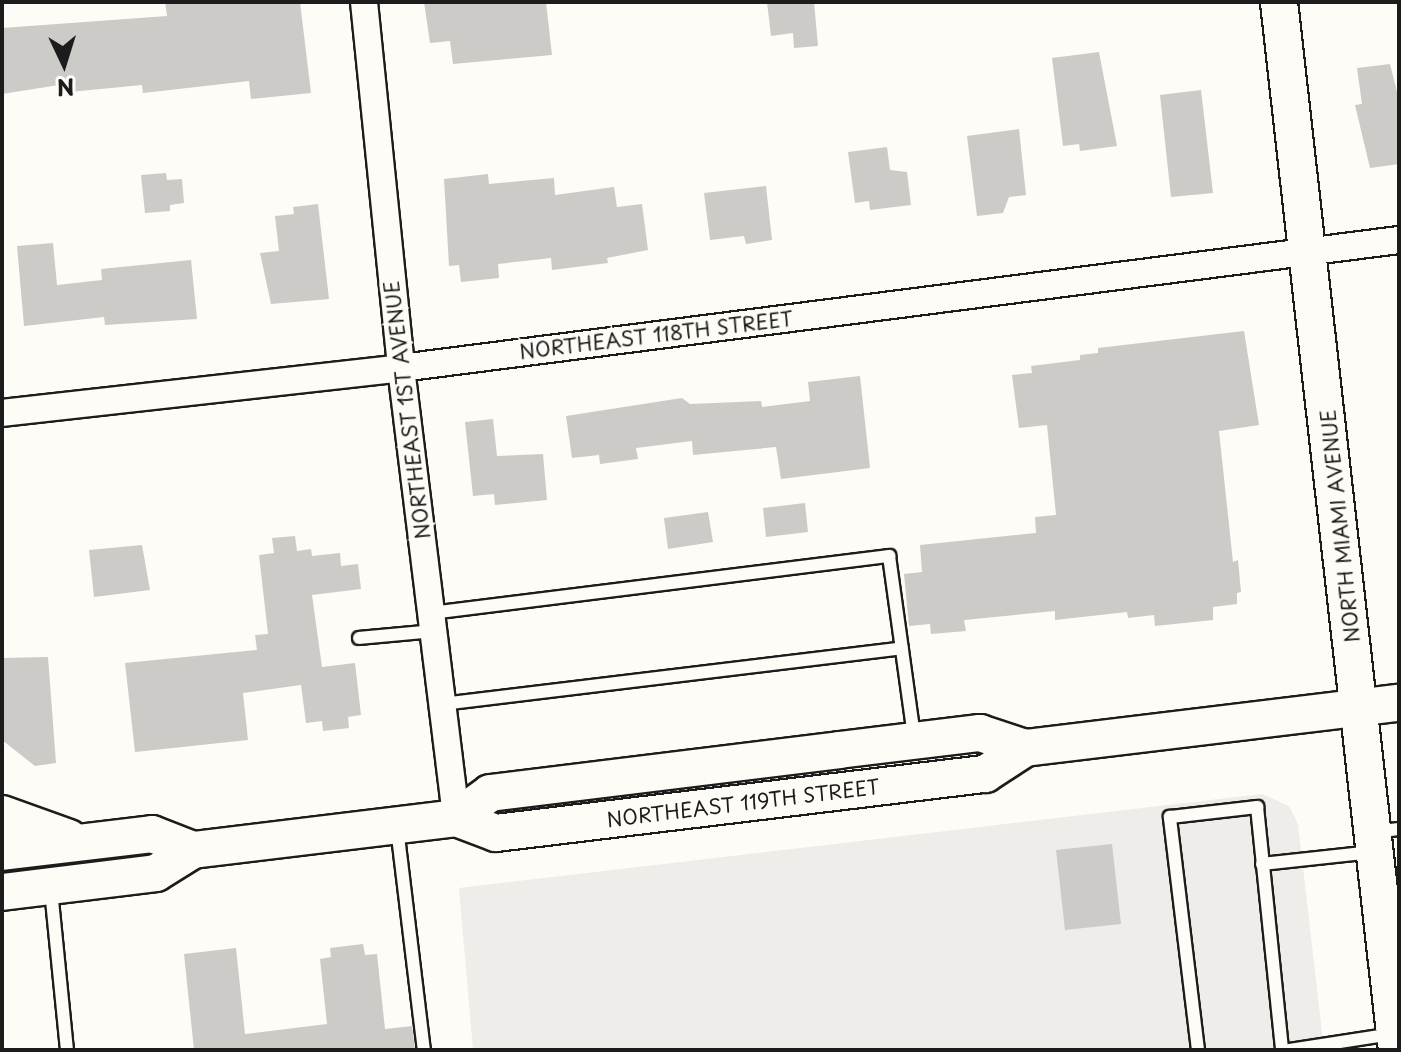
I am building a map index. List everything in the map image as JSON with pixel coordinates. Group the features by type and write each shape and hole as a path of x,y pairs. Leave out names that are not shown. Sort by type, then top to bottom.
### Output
{"main road":[{"name":"NORTH MIAMI AVENUE","path":"1279,2 1360,708 1390,896 1396,1042"},
{"name":"NORTHEAST 119TH STREET","path":"456,818 490,793 914,741 980,733 1025,748 1399,703"},
{"name":"NORTHEAST 119TH STREET","path":"2,892 156,873 193,850 397,825 456,818 496,833 985,774 1025,748"},
{"path":"2,814 86,842"},
{"name":"NORTHEAST 119TH STREET","path":"2,852 152,834 193,850"}],"street":[{"name":"NORTHEAST 1ST AVENUE","path":"364,2 401,368 456,818"},
{"name":"NORTHEAST 118TH STREET","path":"2,413 401,368 1399,240"}],"lane":[{"path":"359,638 432,622 889,556 914,741"},
{"path":"442,704 902,648"},
{"path":"1198,1050 1170,817 1257,807 1282,1050"},
{"path":"397,825 424,1050"},
{"path":"1262,864 1382,838"},
{"path":"51,886 67,1050"},
{"path":"1289,1050 1396,1042"}],"shaded area":[{"path":"1262,794 1289,806 1298,824 1324,1050 473,1050 459,888"}],"building":[{"path":"165,2 300,2 311,93 251,99 249,81 143,93 142,85 59,93 59,85 2,94 2,28 167,16"},
{"path":"424,2 546,2 552,55 453,64 450,41 430,43"},
{"path":"767,2 814,2 818,46 794,48 793,33 771,36"},
{"path":"1099,52 1117,146 1080,151 1079,144 1063,146 1052,58"},
{"path":"1390,64 1399,100 1399,164 1370,168 1355,105 1362,104 1357,68"},
{"path":"1201,90 1213,193 1171,197 1160,95"},
{"path":"1019,129 1026,195 1009,197 1003,213 977,216 967,136"},
{"path":"887,147 890,170 907,172 911,205 870,210 869,201 855,203 848,152"},
{"path":"166,173 167,180 182,179 184,203 170,205 170,211 145,213 141,175"},
{"path":"488,174 489,184 554,178 555,195 614,187 617,207 642,204 648,250 607,258 608,263 552,270 551,258 498,264 499,278 461,282 459,265 449,266 444,179"},
{"path":"766,186 772,240 746,244 744,236 710,240 704,193"},
{"path":"318,204 329,299 271,304 260,253 279,251 275,216 294,214 293,207"},
{"path":"53,243 57,285 102,280 101,269 191,260 197,319 105,325 104,317 24,326 17,246"},
{"path":"1244,331 1259,425 1219,431 1233,562 1238,560 1241,592 1237,593 1237,604 1213,607 1213,620 1155,626 1154,615 1128,618 1127,612 1055,620 1055,611 964,620 966,631 931,634 930,624 909,626 904,574 922,572 920,545 1036,533 1035,517 1056,515 1047,425 1019,428 1012,375 1032,373 1031,366 1080,360 1080,355 1098,353 1098,348"},
{"path":"860,376 870,468 781,479 776,447 693,455 692,441 636,448 638,459 600,464 599,455 572,458 566,416 682,398 690,404 761,401 762,407 810,401 808,382"},
{"path":"493,419 497,456 543,454 547,500 495,505 494,494 473,496 465,422"},
{"path":"805,503 808,532 766,537 763,508"},
{"path":"708,512 713,542 668,549 664,518"},
{"path":"295,536 297,551 311,549 312,556 340,553 341,566 358,564 361,589 312,595 322,667 355,663 361,715 348,717 349,728 323,731 322,721 306,723 301,685 243,693 248,740 135,752 125,663 257,650 255,635 268,634 259,555 274,553 272,538"},
{"path":"142,545 150,590 94,597 89,550"},
{"path":"48,657 56,763 35,766 2,740 2,658"},
{"path":"1112,844 1121,924 1065,930 1056,850"},
{"path":"363,944 365,955 377,954 385,1029 412,1026 415,1050 194,1050 184,954 236,948 245,1034 327,1024 320,959 331,957 330,948"}]}
